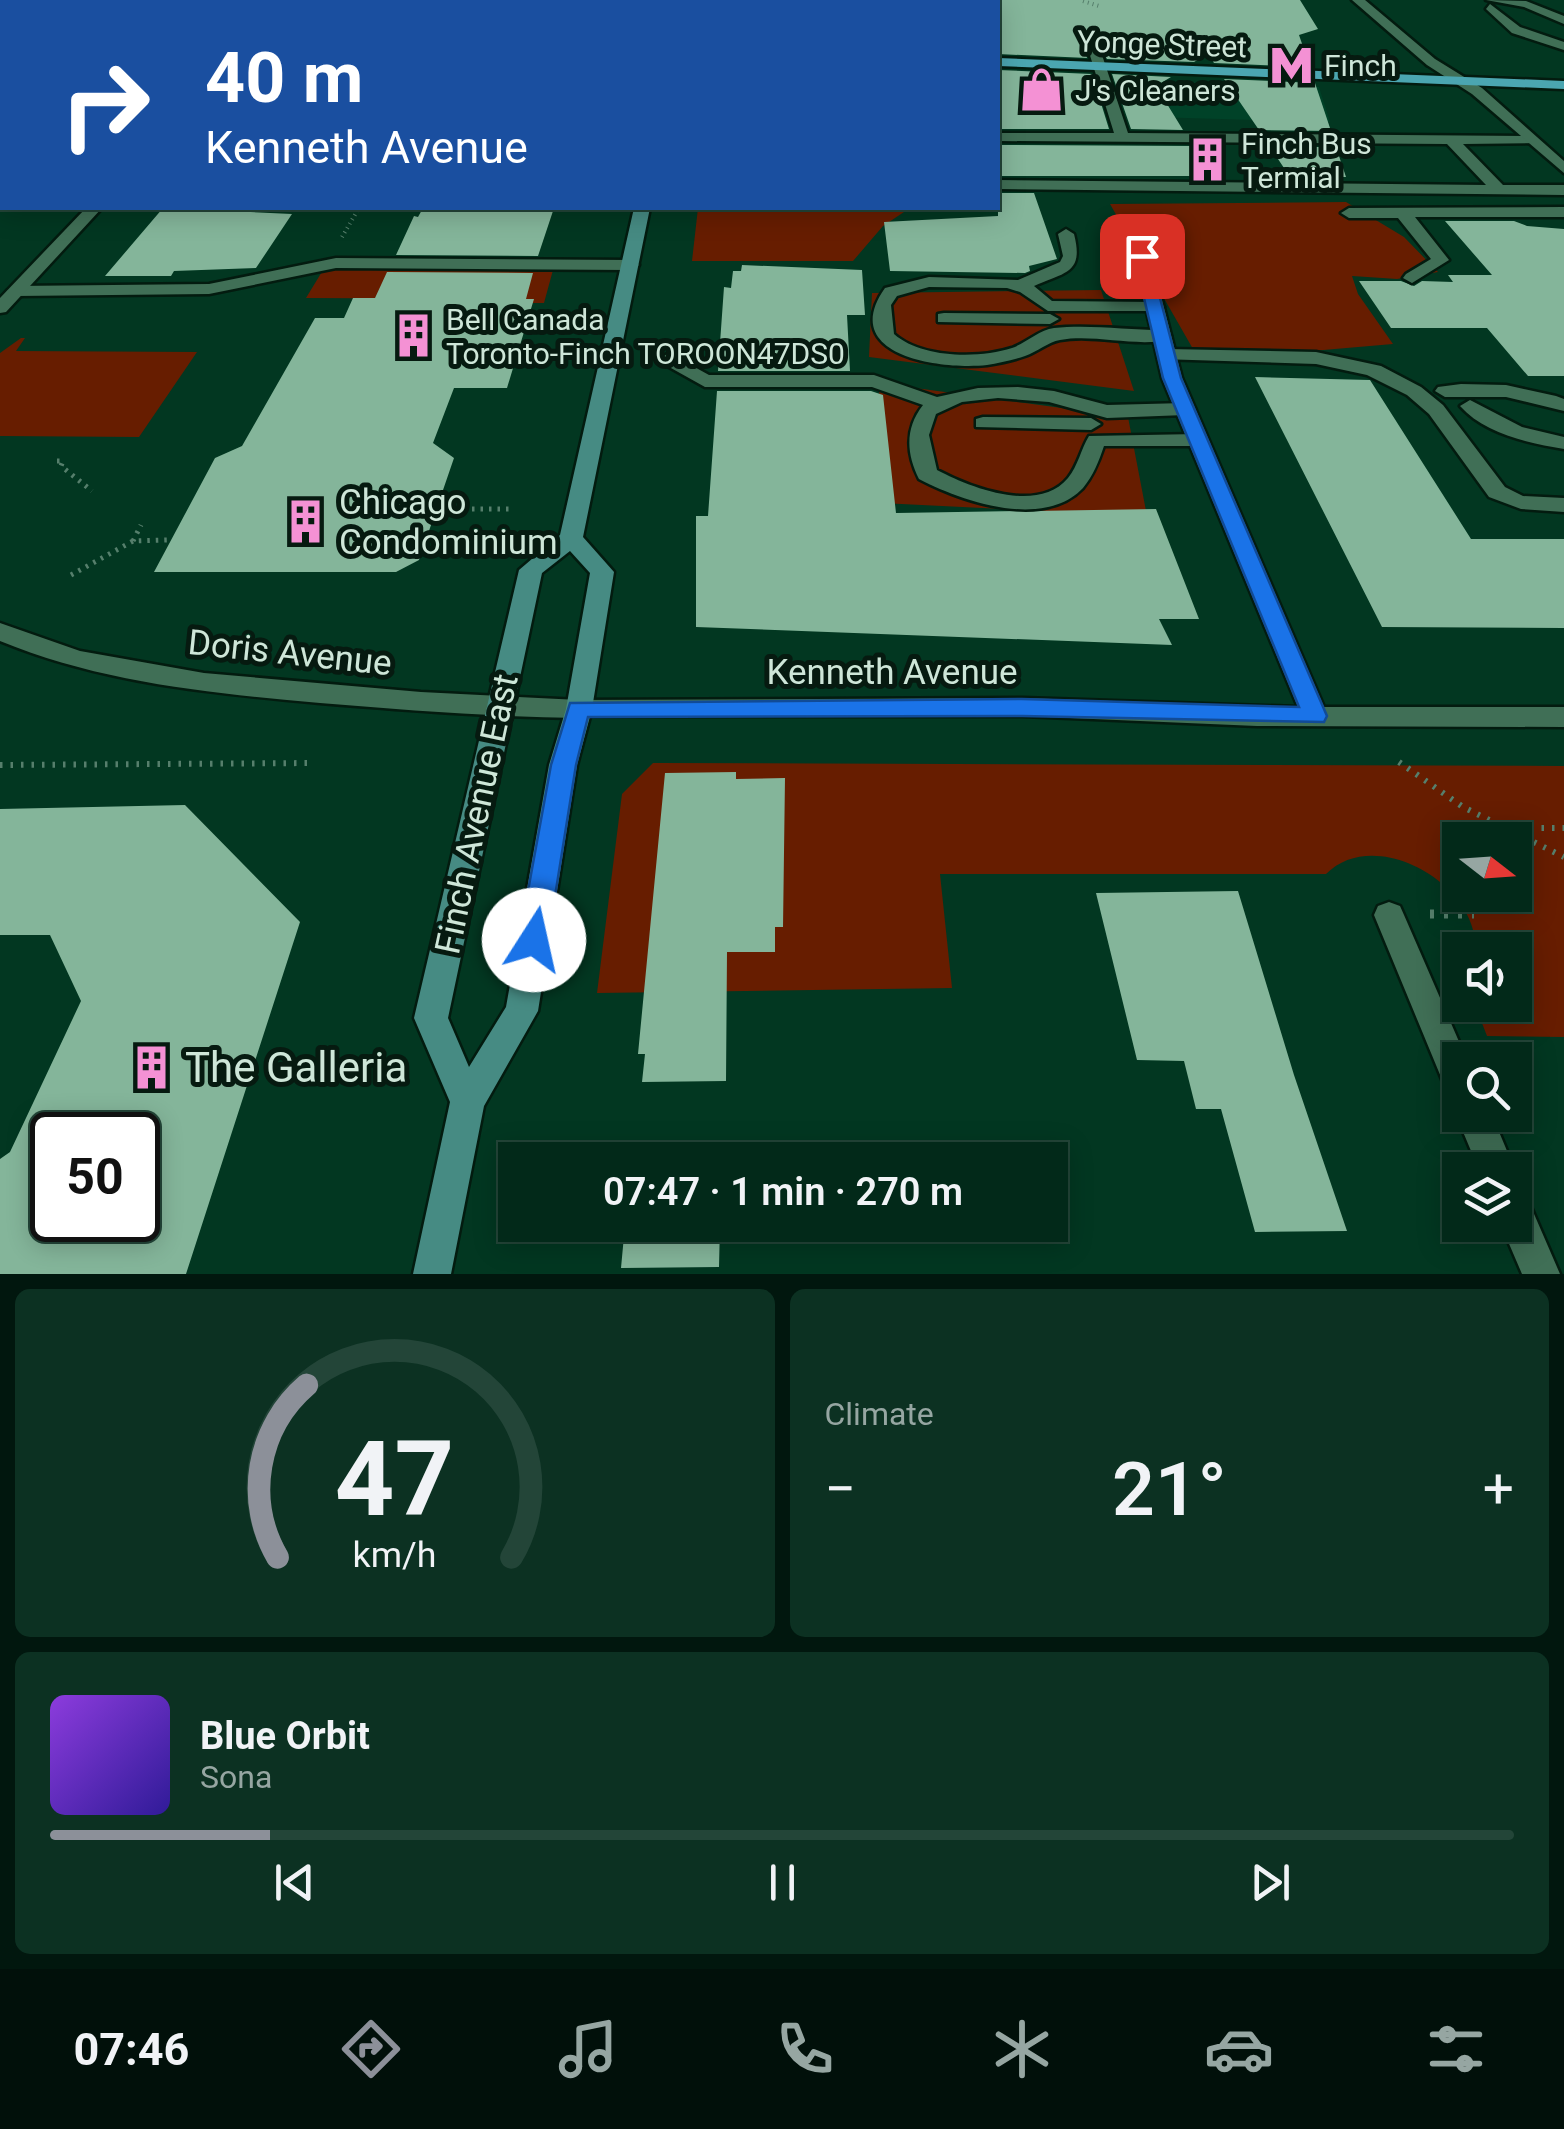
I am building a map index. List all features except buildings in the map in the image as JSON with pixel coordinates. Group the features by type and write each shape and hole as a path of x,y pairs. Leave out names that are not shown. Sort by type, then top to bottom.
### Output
{"main road":[{"name":"Yonge Street","path":"1074,48 1114,50"},
{"path":"1404,61 1469,64"},
{"name":"Yonge Street","path":"1000,62 1564,84"},
{"path":"432,1274 466,1102 522,1011 563,765 578,709 602,572 571,538 642,210"},
{"name":"Finch Avenue East","path":"466,1102 431,1018 531,570 571,538"}],"street":[{"path":"1358,0 1432,62 1477,91 1562,167"},
{"path":"1491,2 1526,4 1564,20"},
{"path":"1491,2 1516,21 1564,32"},
{"path":"1491,2 1516,30 1564,46"},
{"path":"1094,49 1122,137"},
{"path":"1000,137 1532,140"},
{"path":"1450,139 1497,186"},
{"path":"1000,186 1497,186 1564,190"},
{"path":"0,308 92,210"},
{"path":"1349,212 1564,212"},
{"path":"1403,212 1441,260 1412,278"},
{"path":"1168,229 1142,256 1165,346 1185,409 1315,716"},
{"path":"1050,320 1020,352 987,359 948,358 899,348 886,336 881,324 882,305 891,292 909,284 989,282 1020,286 1067,265 1070,256 1066,234"},
{"path":"16,291 210,290 336,263 630,265"},
{"path":"1020,286 1050,320 1165,346 1342,362 1400,382 1434,406 1495,491 1532,504 1564,505"},
{"path":"944,318 1050,320 1155,308"},
{"path":"669,359 705,381 874,382 938,404"},
{"path":"1445,392 1476,388 1564,405"},
{"path":"969,394 1030,394 1072,402 1091,424 1080,476 1069,490 1029,500 985,498 953,490 927,474 918,442 921,419 938,404 969,394"},
{"path":"1470,406 1488,420 1523,436 1564,442"},
{"path":"1091,424 1185,409"},
{"path":"984,422 1091,424 1198,440"},
{"name":"Doris Avenue","path":"0,631 124,669 196,681 500,708 578,709"},
{"name":"Kenneth Avenue","path":"578,709 1004,707 1315,716 1564,717"},
{"path":"1389,915 1443,1042"},
{"path":"1527,1242 1541,1274"}],"path":[{"path":"1083,1 1099,6"},
{"path":"335,248 357,210"},
{"path":"517,354 551,354"},
{"path":"56,460 64,460 61,466 92,491"},
{"path":"438,509 510,509"},
{"path":"134,540 141,525"},
{"path":"71,575 134,540 167,540"},
{"path":"1400,762 1442,794 1495,822"},
{"path":"0,765 315,763"},
{"path":"1532,828 1564,828"},
{"path":"1532,841 1564,857"}],"shaded area":[{"path":"1136,80 1319,87 1330,122 1151,117"},
{"path":"1346,202 1404,237 1438,272 1397,279 1352,276 1358,294 1393,344 1277,354 1193,349 1110,204"},
{"path":"698,210 907,210 883,226 853,261 692,261"},
{"path":"323,270 553,270 544,303 533,303 533,299 306,298"},
{"path":"1101,290 1134,391 869,357 872,293"},
{"path":"25,338 16,351 197,352 139,437 0,436 0,353"},
{"path":"879,383 1128,417 1147,516 881,503"},
{"path":"653,763 1564,766 1564,1037 1487,1036 1482,1022 1532,1022 1532,932 1473,932 1465,912 1532,912 1532,822 1442,822 1442,883 1396,859 1371,856 1347,860 1326,874 940,874 952,988 597,993 622,794"}],"place":[{"name":"Finch","path":"1291,65"},
{"name":"J's Cleaners","path":"1042,90"},
{"name":"Finch Bus Termial","path":"1208,160"},
{"name":"Bell Canada Toronto-Finch TOROON47DS0","path":"413,336"},
{"name":"Chicago Condominium","path":"306,522"},
{"name":"The Galleria","path":"152,1067"}],"route":[{"path":"534,940 563,765 578,709 1022,707 1315,716 1172,378 1142,256"}]}
